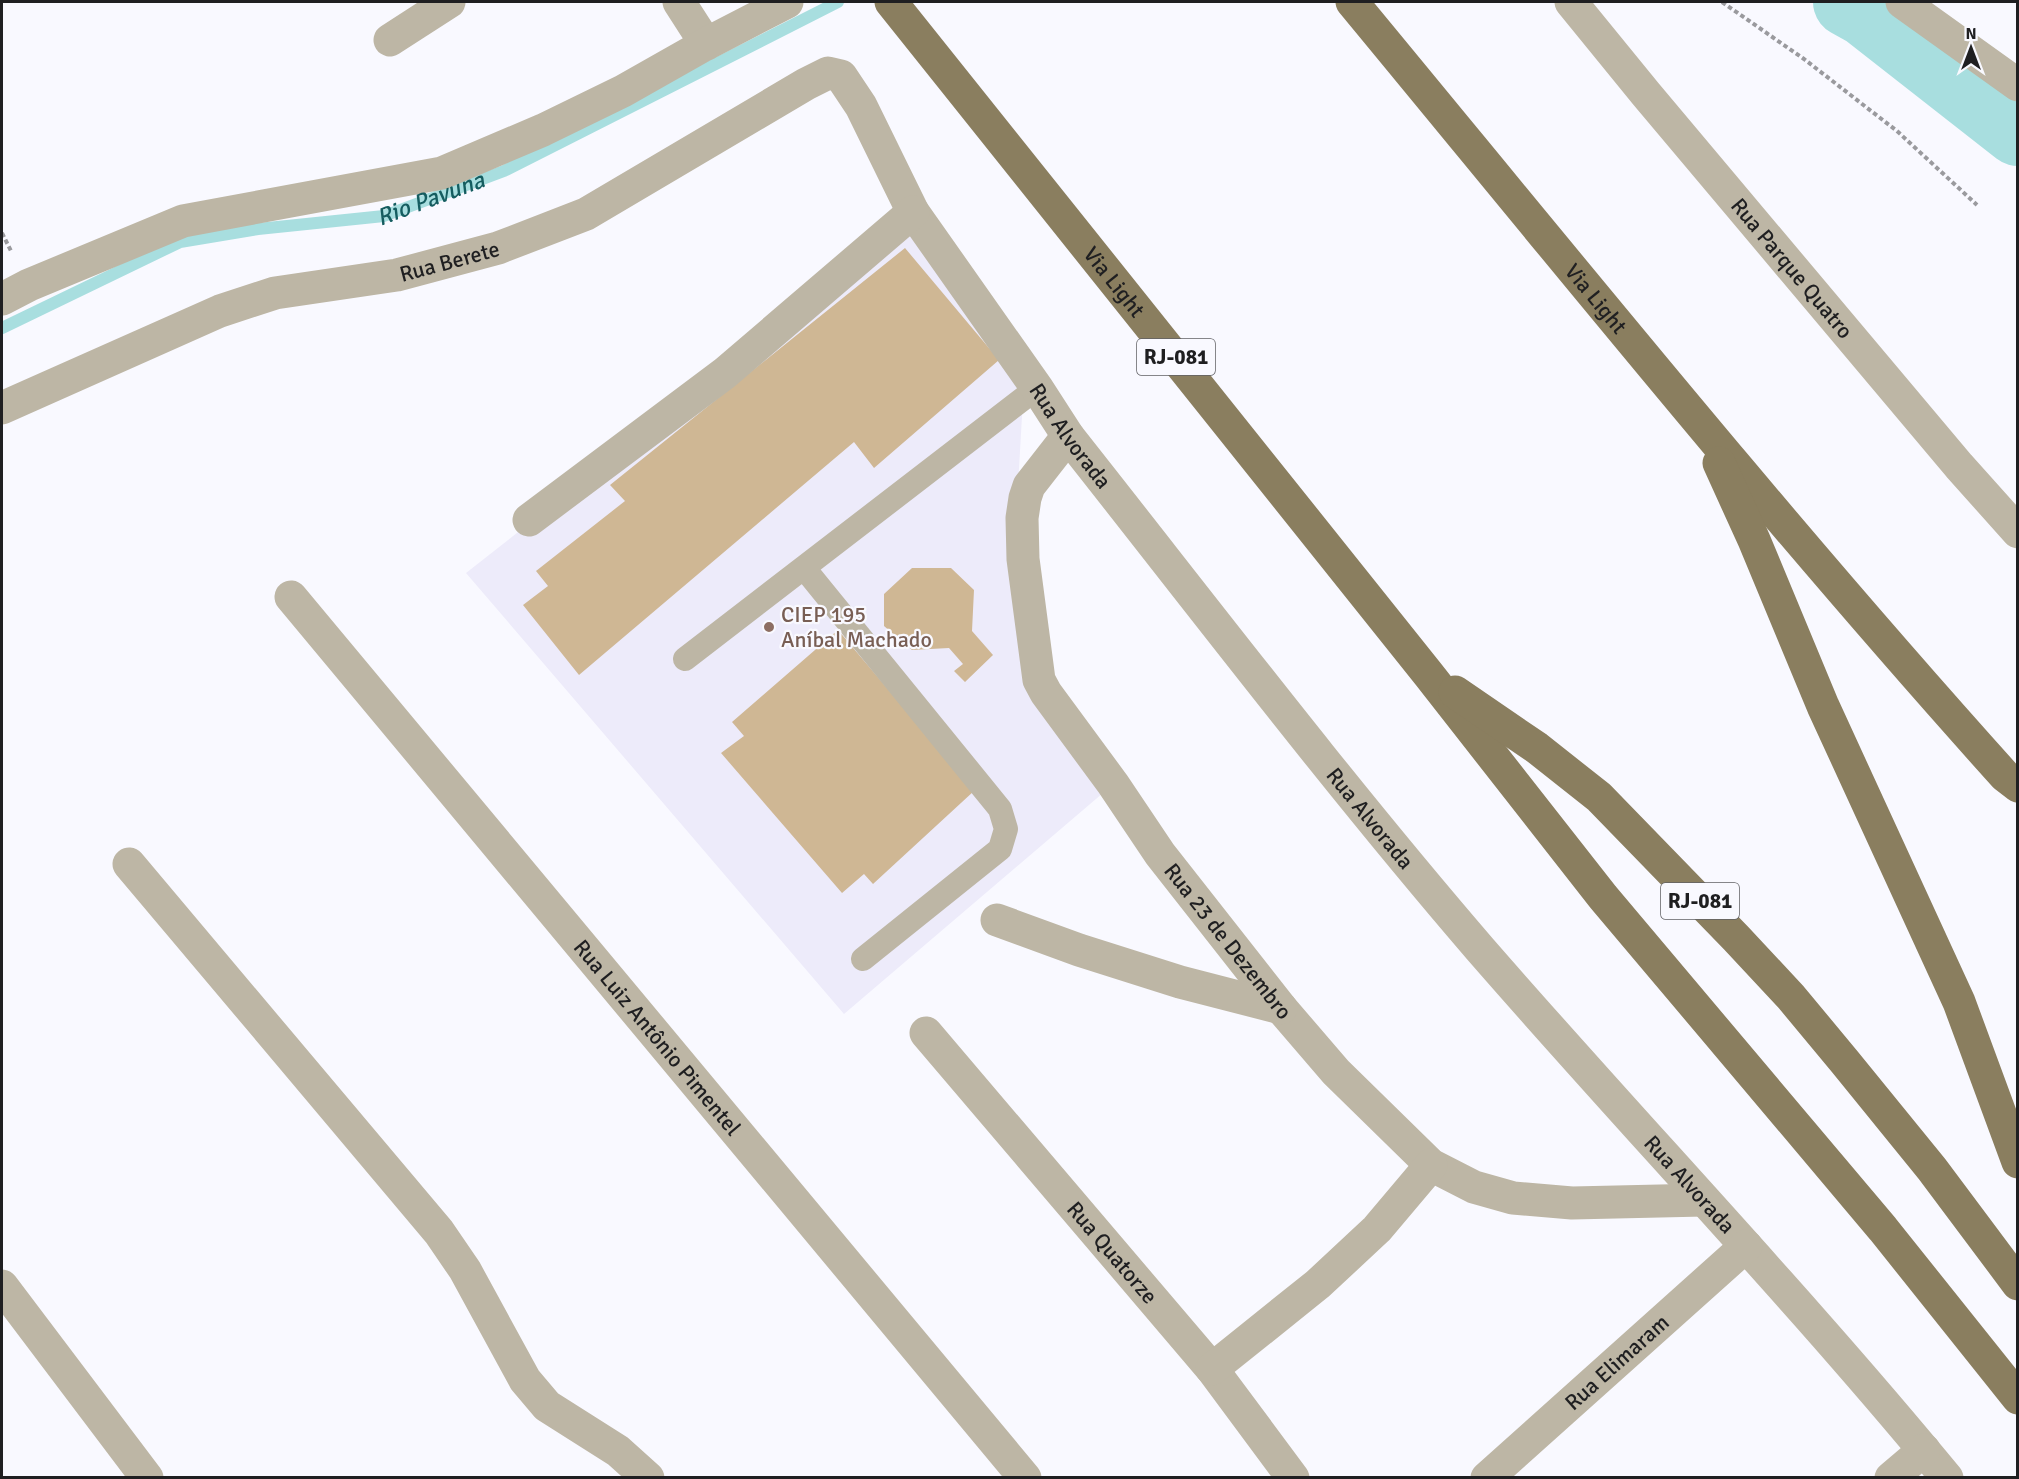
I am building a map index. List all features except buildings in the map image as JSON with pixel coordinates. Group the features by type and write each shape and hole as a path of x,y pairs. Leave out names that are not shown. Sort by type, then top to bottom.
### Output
{"main road":[{"name":"Via Light","path":"891,2 923,39 1429,675 1603,897 1883,1229 2018,1398"},
{"name":"Via Light","path":"1352,2 1704,429"},
{"path":"1704,429 1894,653 2005,776 2018,786"},
{"path":"1704,429 1754,540 1823,706 1959,1002 2015,1157"},
{"name":"RJ-081","path":"1429,675 1538,748 1599,797 1736,938 1791,998 1932,1169 2018,1284"}],"street":[{"path":"390,40 449,2"},
{"path":"679,2 706,44"},
{"path":"2,299 29,285 183,221 442,173 543,130 623,91 787,2"},
{"name":"Rua Parque Quatro","path":"1571,2 1913,412 2018,532"},
{"path":"1902,2 2018,85"},
{"name":"Rua Berete","path":"2,408 220,311 275,293 397,275 498,248 586,214 828,73 841,76 861,106"},
{"name":"Rua Alvorada","path":"861,106 913,213 1037,388 1068,436 1306,739 1479,948 1746,1246 1947,1478"},
{"path":"529,520 725,373 913,213"},
{"name":"Rua 23 de Dezembro","path":"1068,436 1029,486 1022,518 1023,560 1039,680 1160,854 1281,1008 1336,1072 1431,1165 1474,1187 1513,1198 1572,1203 1704,1200"},
{"name":"Rua Luiz Antônio Pimentel","path":"291,597 1025,1478"},
{"path":"129,864 439,1232 465,1270 525,1380 547,1406 618,1451 648,1478"},
{"path":"997,920 1079,950 1180,982 1281,1008"},
{"name":"Rua Quatorze","path":"926,1034 1212,1369 1293,1478"},
{"path":"1212,1369 1318,1284 1377,1228 1431,1165"},
{"name":"Rua Elimaram","path":"1497,1474 1746,1246"},
{"path":"3,1290 147,1478"},
{"path":"1891,1478 1924,1450"}],"lane":[{"path":"685,659 1037,388"},
{"path":"804,568 1000,809 1006,829 1000,849 863,959"}],"path":[{"path":"1722,2 1804,59 1897,131 1977,205"}],"shaded area":[{"name":"CIEP 195 Aníbal Machado","path":"907,226 1024,381 1014,556 1034,681 1110,787 844,1014 466,573"}],"waterway":[{"name":"Rio Pavuna","path":"2,328 180,242 258,229 384,216 504,171 838,2"},
{"name":"Rio Pavuna","path":"1848,2 1866,12 2018,131"}],"place":[{"name":"CIEP 195 Aníbal Machado","path":"769,627"}]}
